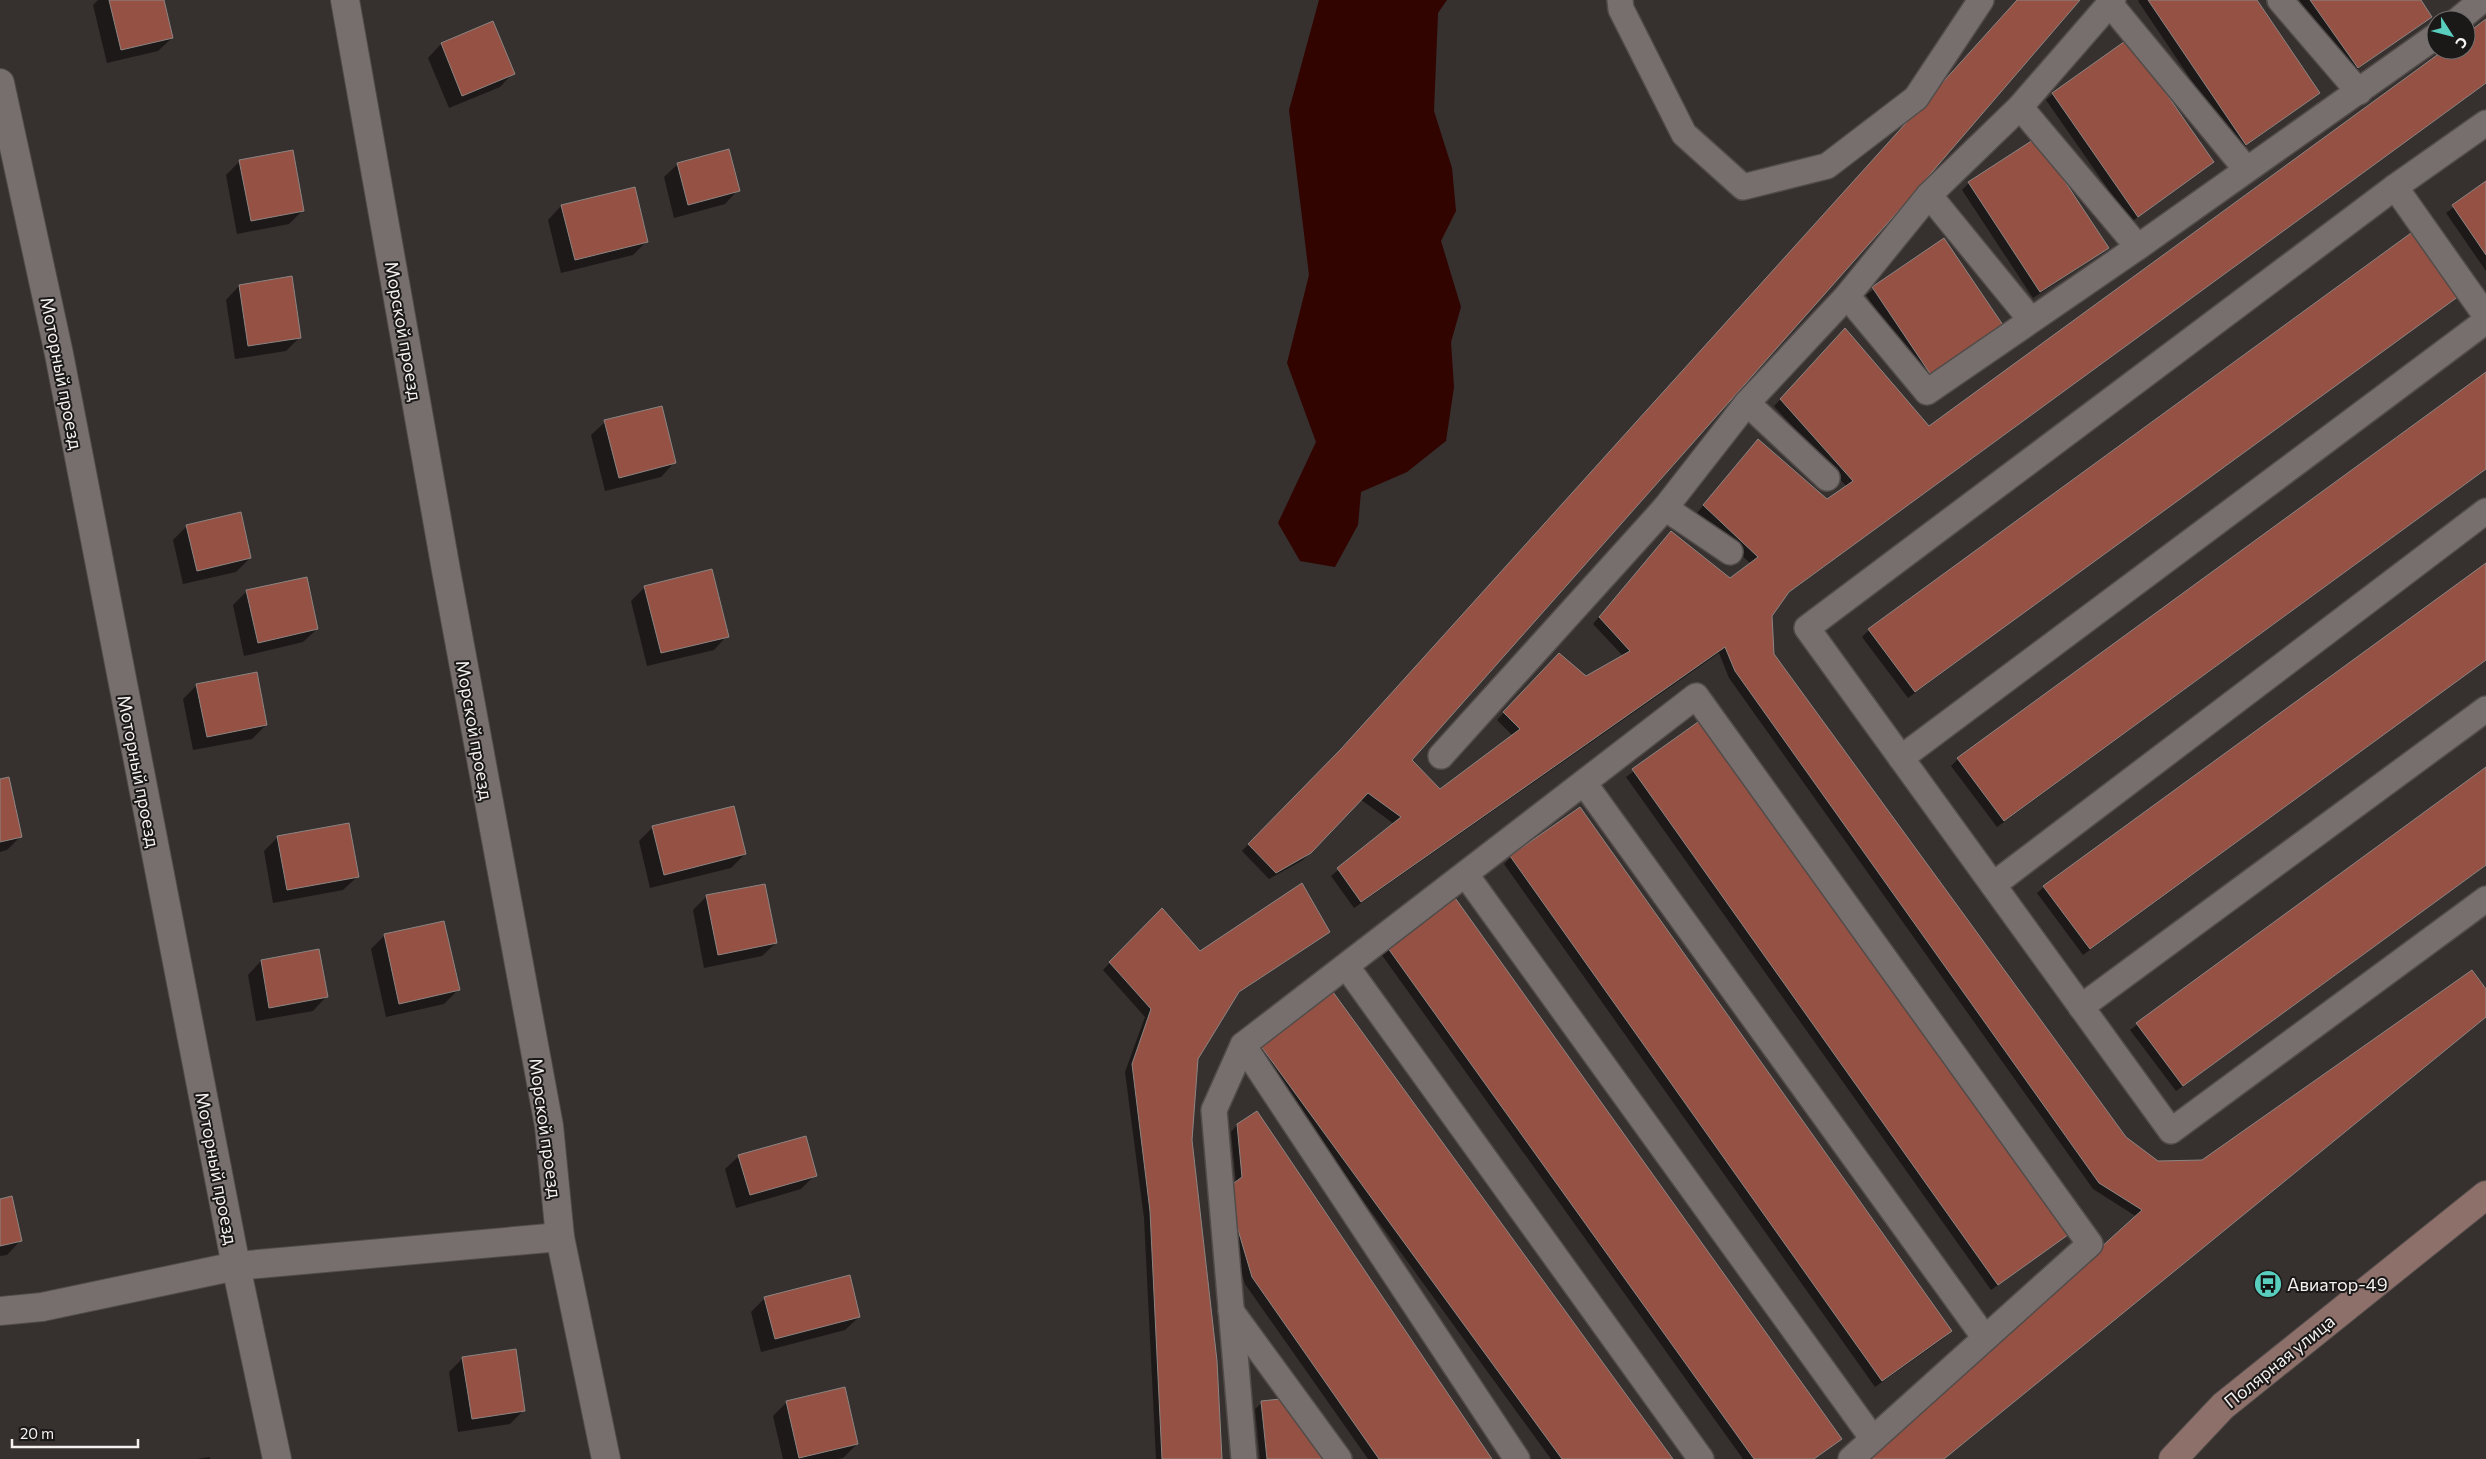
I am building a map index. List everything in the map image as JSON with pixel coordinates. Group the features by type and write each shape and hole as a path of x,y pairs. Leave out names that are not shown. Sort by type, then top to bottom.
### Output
{"main road":[{"name":"Полярная улица","path":"2173,1459 2223,1406 2486,1196"}],"street":[{"name":"Морской проезд","path":"345,0 446,570 549,1126 560,1237 606,1459"},
{"name":"Моторный проезд","path":"0,83 59,354 236,1266 277,1459"},
{"path":"0,1311 42,1307 236,1266 560,1237"}],"lane":[{"path":"1620,0 1621,9 1684,134 1743,187 1828,166 1916,98 1982,0"},
{"path":"2280,0 2358,92"},
{"path":"1441,756 1665,508 1747,403 1847,296 1930,196 2020,107 2111,2 2246,169"},
{"path":"1847,296 1927,392 2138,247 2426,43"},
{"path":"2020,107 2138,247"},
{"path":"2486,123 2395,187 1807,628 2171,1131 2486,899"},
{"path":"2395,187 2486,316"},
{"path":"1930,196 2031,320"},
{"path":"1901,758 2486,321"},
{"path":"1747,403 1827,478"},
{"path":"1665,508 1730,552"},
{"path":"1993,885 2486,511"},
{"path":"1244,1459 1214,1110 1243,1045 1347,967 1696,696 2090,1244 1851,1459"},
{"path":"2081,1007 2486,708"},
{"path":"1584,783 1985,1338"},
{"path":"1466,874 1873,1439"},
{"path":"1347,967 1701,1459"},
{"path":"1243,1045 1517,1459"},
{"path":"1231,1311 1339,1459"}],"shaded area":[{"path":"1319,0 1447,0 1438,13 1434,111 1452,168 1456,211 1441,241 1461,307 1451,342 1454,387 1446,441 1407,472 1361,492 1358,525 1335,567 1300,561 1278,523 1316,442 1287,363 1309,275 1289,110"}],"building":[{"path":"109,0 164,0 173,38 121,50"},
{"path":"2017,0 2080,0 1908,200 1412,760 1440,789 1520,729 1503,712 1559,653 1586,676 1630,651 1599,617 1671,531 1730,578 1758,557 1703,505 1758,439 1827,499 1853,481 1780,399 1845,328 1929,426 2430,60 2476,60 2476,26 2486,19 2486,83 1789,592 1772,616 1774,654 2126,1137 2158,1161 2202,1160 2472,970 2486,989 2486,1017 1944,1459 1868,1459 2142,1210 2099,1183 1735,671 1725,647 1361,902 1337,868 1401,817 1368,793 1311,853 1276,873 1248,844 1341,749"},
{"path":"2148,0 2257,0 2320,93 2246,145"},
{"path":"2310,0 2421,0 2427,10 2426,21 2358,68"},
{"path":"493,21 515,74 462,96 441,43"},
{"path":"2128,39 2214,162 2138,217 2052,93"},
{"path":"2036,138 2109,248 2040,292 1968,182"},
{"path":"729,149 740,191 688,205 677,163"},
{"path":"293,150 304,211 251,221 239,160"},
{"path":"2486,181 2486,255 2452,205"},
{"path":"635,187 648,242 575,260 561,205"},
{"path":"2411,233 2459,296 1915,692 1868,629"},
{"path":"1944,238 2003,325 1931,375 1872,287"},
{"path":"292,276 301,338 248,346 239,285"},
{"path":"2486,372 2486,469 2004,821 1957,758"},
{"path":"662,406 676,463 619,478 604,420"},
{"path":"241,512 251,558 197,571 186,525"},
{"path":"2486,563 2486,660 2090,949 2043,886"},
{"path":"712,569 729,637 661,653 644,586"},
{"path":"307,577 318,629 258,643 246,590"},
{"path":"257,672 267,725 207,737 196,684"},
{"path":"1705,717 2072,1232 1998,1285 1632,769"},
{"path":"2486,767 2486,865 2183,1086 2136,1023"},
{"path":"9,777 22,837 0,842 0,779"},
{"path":"734,806 746,854 664,875 652,826"},
{"path":"1580,807 1952,1331 1882,1381 1510,856"},
{"path":"349,823 359,877 287,890 277,836"},
{"path":"1302,883 1330,932 1239,992 1198,1059 1192,1140 1217,1361 1222,1459 1162,1459 1150,1211 1132,1064 1151,1009 1109,962 1162,908 1200,951"},
{"path":"765,884 777,943 718,955 706,895"},
{"path":"1453,895 1842,1439 1814,1459 1754,1459 1385,944"},
{"path":"444,921 460,990 399,1004 384,934"},
{"path":"319,949 328,997 269,1008 261,960"},
{"path":"1333,992 1673,1459 1562,1459 1260,1045"},
{"path":"1257,1111 1492,1459 1379,1459 1252,1277 1226,1189 1242,1177 1237,1124"},
{"path":"806,1136 817,1176 750,1195 738,1155"},
{"path":"12,1196 22,1241 0,1246 0,1199"},
{"path":"850,1275 860,1317 775,1339 764,1297"},
{"path":"516,1349 525,1411 472,1419 462,1357"},
{"path":"845,1387 858,1444 799,1458 786,1401"},
{"path":"1300,1397 1339,1459 1267,1459 1261,1401"}],"place":[{"name":"Авиатор-49","path":"2268,1284"}]}
